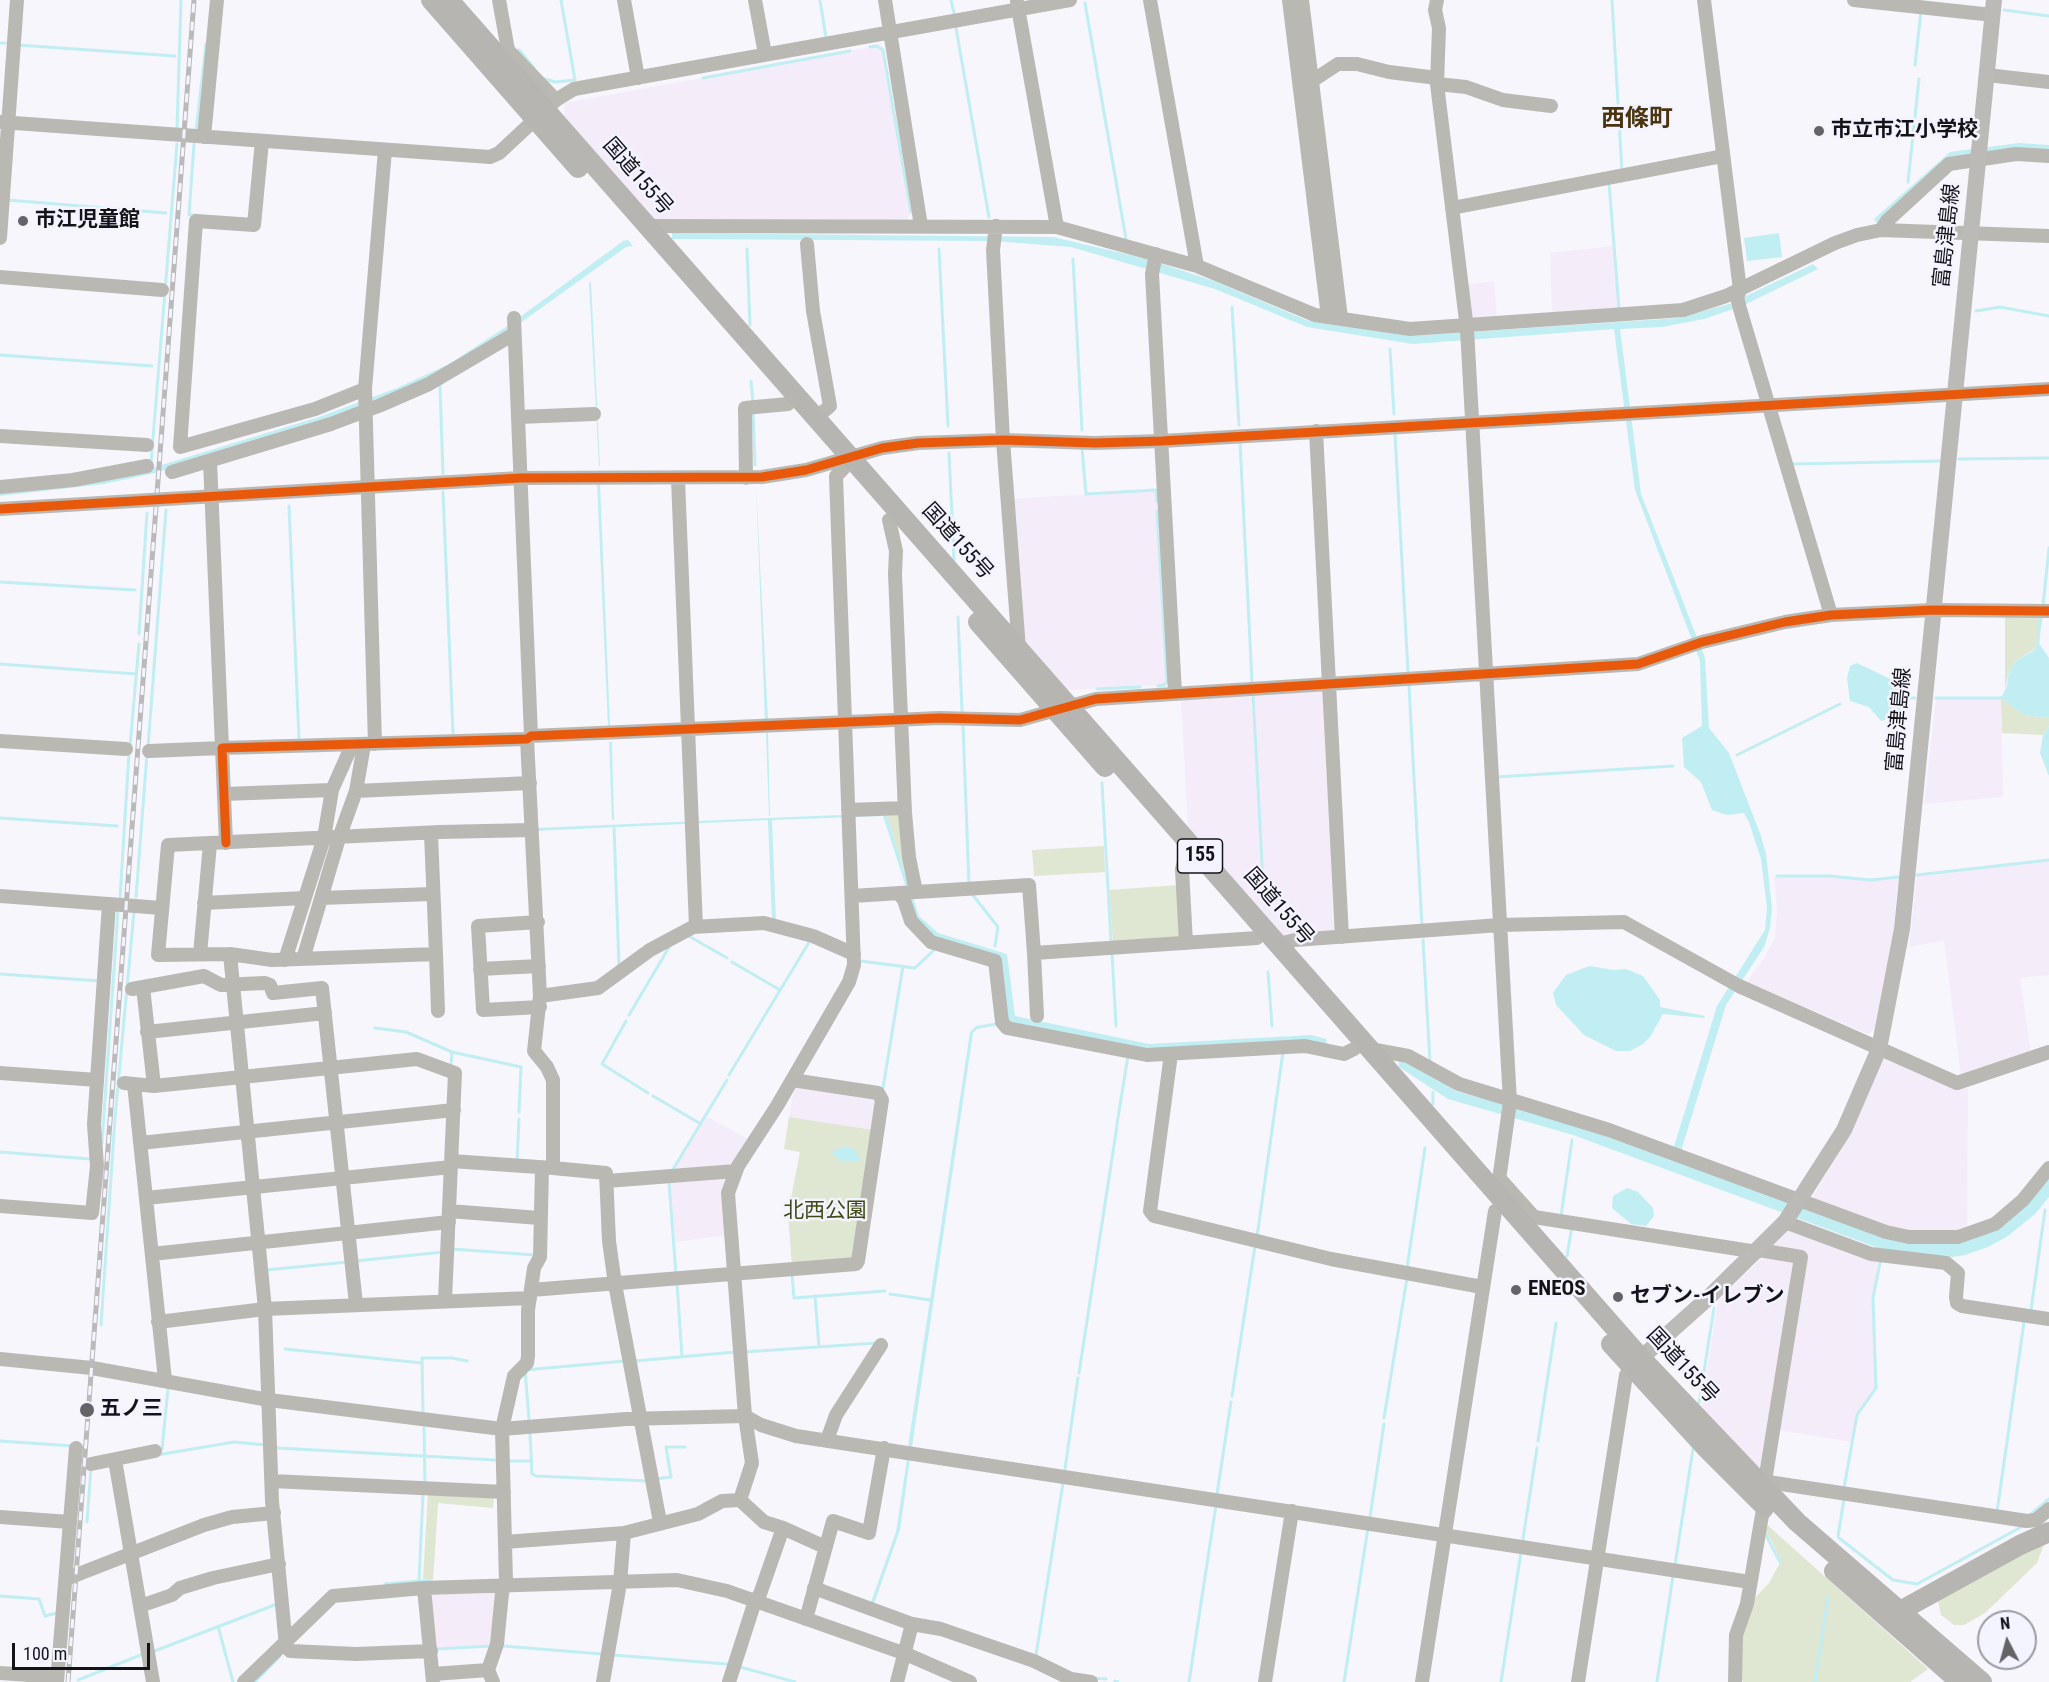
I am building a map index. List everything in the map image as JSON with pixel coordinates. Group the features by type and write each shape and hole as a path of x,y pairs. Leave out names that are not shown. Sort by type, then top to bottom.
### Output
{"highway":[{"name":"国道155号","path":"431,0 545,109 788,404 1019,649 1063,709 1185,858 1257,939 1497,1194 1637,1363 1767,1509 1895,1617 1982,1682"},
{"name":"国道155号","path":"449,0 816,418 842,462 889,520 1278,944 1362,1049"},
{"name":"国道155号","path":"1637,1363 1766,1484 1797,1522 1960,1682"},
{"path":"1895,1617 2020,1545 2049,1524"},
{"path":"2020,1545 2049,1533"}],"main road":[{"name":"富島津島線","path":"1637,1363 1758,1251 1785,1222 1844,1130 1879,1049 1899,950 1993,8"}],"street":[{"path":"0,238 3,123 17,0"},
{"path":"204,137 217,0"},
{"path":"499,0 508,50 545,109"},
{"path":"624,0 638,78"},
{"path":"755,0 765,54"},
{"path":"885,0 921,226"},
{"path":"3,123 490,157 499,153 545,109 574,89 890,31 1017,5 1070,0"},
{"path":"1150,0 1197,267"},
{"path":"1289,0 1335,318"},
{"path":"1302,0 1335,318"},
{"path":"1422,1682 1510,1102 1467,331 1437,81 1439,28 1435,10 1437,0"},
{"path":"1704,0 1739,299 1831,615"},
{"path":"1854,0 1993,8"},
{"path":"1017,5 1057,227"},
{"path":"1312,81 1338,64 1357,64 1466,87 1503,100 1551,106"},
{"path":"1987,75 2049,82"},
{"path":"262,141 254,225 196,221 180,447 315,409 365,389"},
{"path":"303,959 339,838 356,791 364,745 365,389 385,150"},
{"path":"1881,230 1887,221 1949,164 1979,155 2049,156"},
{"path":"1452,208 1723,156"},
{"path":"648,226 1057,227 1154,263 1197,267 1315,315 1410,329 1467,331 1683,310 1739,299 1835,243 1881,230 2049,236"},
{"path":"996,227 1004,440 1019,649"},
{"path":"807,244 813,311 830,406 816,418"},
{"path":"1154,263 1175,693"},
{"path":"0,277 162,290"},
{"path":"172,472 365,410 429,384 514,325 540,1001 534,1052 547,1067 553,1080 548,1168 540,1218 540,1257 534,1268 530,1294 527,1363 514,1376 502,1429 504,1587 497,1644 490,1676 433,1678 424,1588"},
{"path":"0,509 520,478 746,478 806,470 842,462 882,448 918,443 1004,440 1095,443 1162,441 2049,388"},
{"path":"746,478 745,408 788,404"},
{"path":"518,417 594,414"},
{"path":"1316,431 1342,937"},
{"path":"0,435 147,445"},
{"path":"210,461 226,843"},
{"path":"740,1500 752,1463 745,1416 729,1193 736,1172 849,982 854,954 836,476 842,462"},
{"path":"0,487 74,480 147,466"},
{"path":"678,479 696,927"},
{"path":"889,520 896,551 901,719 909,857 908,893 904,900 911,921 931,942 995,961 1003,1013 1002,1022 1007,1028 1147,1055 1305,1046 1344,1054 1362,1049 1408,1056 1459,1084 1510,1102 1581,1120 1886,1232 1938,1239 1958,1237 1995,1224 2023,1200 2049,1168"},
{"path":"150,751 364,745 901,719 1020,720 1096,699 1638,664 1697,644 1785,622 1831,615 1933,610 2049,611"},
{"path":"0,741 126,749"},
{"path":"285,960 324,838 332,790 364,745"},
{"path":"356,791 530,783"},
{"path":"224,794 332,790"},
{"path":"849,814 905,808"},
{"path":"436,954 285,960 230,954 158,955 168,845 532,830"},
{"path":"431,834 438,1011"},
{"path":"200,954 210,843"},
{"path":"1185,858 1182,869 1186,943"},
{"path":"852,896 1029,885 1037,1016"},
{"path":"321,898 432,894"},
{"path":"0,896 162,908"},
{"path":"204,903 304,898"},
{"path":"0,1206 92,1213 97,1166 94,1124 109,904"},
{"path":"537,922 478,926 483,1010 540,1001 598,988 650,950 696,927 764,923 813,936 854,954"},
{"path":"1278,944 1500,925 1624,922 1735,984 1957,1083 2049,1052"},
{"path":"1034,953 1257,939"},
{"path":"230,954 265,1309 274,1513 287,1645"},
{"path":"480,969 539,966"},
{"path":"154,1086 147,1032 137,988 204,976 221,985 265,983 270,985 273,993 322,988 356,1304"},
{"path":"147,1032 325,1013"},
{"path":"1171,1054 1150,1211 1154,1216 1331,1259 1482,1287"},
{"path":"165,1380 140,1143 129,1083 154,1086 417,1059 455,1073 445,1300"},
{"path":"0,1073 97,1080"},
{"path":"159,1322 265,1309 530,1294 615,1284 854,1265 858,1261 882,1100 878,1093 792,1080"},
{"path":"140,1143 454,1110"},
{"path":"146,1198 252,1188 451,1164 606,1173 609,1241 615,1284 660,1522"},
{"path":"607,1181 736,1172"},
{"path":"1497,1194 1534,1216 1801,1257 1766,1484 2027,1521 2036,1520 2049,1509"},
{"path":"152,1254 349,1233 449,1217 540,1218"},
{"path":"1785,1222 1871,1254 1946,1263 1958,1273 1956,1297 1957,1303 1962,1306 2049,1319"},
{"path":"827,1440 836,1415 880,1345"},
{"path":"0,1359 92,1368 269,1400 502,1429 639,1419 745,1416 761,1425 796,1437 884,1448 1750,1582"},
{"path":"1578,1682 1626,1375 1637,1363"},
{"path":"0,1673 57,1680 76,1448"},
{"path":"806,1619 833,1521 869,1533 884,1448"},
{"path":"91,1464 155,1451"},
{"path":"115,1460 153,1682"},
{"path":"272,1481 504,1492"},
{"path":"505,1542 624,1533 698,1514 722,1501 740,1500 764,1522 825,1547"},
{"path":"1735,1682 1736,1635 1747,1604 1762,1515 1767,1509"},
{"path":"1265,1682 1292,1511"},
{"path":"66,1579 232,1517 274,1513"},
{"path":"0,1517 70,1522"},
{"path":"729,1682 754,1601 760,1594 783,1528"},
{"path":"603,1682 620,1583 624,1533"},
{"path":"140,1606 213,1578 279,1564"},
{"path":"244,1682 287,1645 333,1596 424,1588 677,1580 727,1591 906,1654 970,1682"},
{"path":"814,1588 912,1624 941,1629 1034,1661 1071,1679 1091,1682"},
{"path":"897,1682 912,1624"},
{"path":"287,1645 356,1654 431,1651"}],"shaded area":[{"path":"877,46 883,50 911,212 907,220 654,221 564,118 565,103"},
{"path":"1614,246 1619,308 1552,312 1550,253"},
{"path":"1494,281 1497,318 1472,319 1465,285"},
{"path":"1156,490 1167,682 1164,685 1066,690 1019,636 1011,499"},
{"path":"1323,689 1335,932 1287,936 1281,934 1188,828 1181,701 1185,697"},
{"path":"1936,698 2001,698 2003,797 1924,804"},
{"path":"2049,860 2049,975 2020,978 2031,1054 1961,1077 1944,940 1909,947 1917,875"},
{"path":"1774,876 1871,879 1898,877 1893,939 1875,1029 1868,1034 1747,982 1763,960 1775,937 1777,909"},
{"path":"1885,1059 1956,1089 1968,1088 1967,1232 1910,1233 1816,1203 1813,1196 1849,1137 1882,1061"},
{"path":"799,1086 875,1096 878,1102 873,1130 789,1117 794,1088"},
{"path":"704,1115 751,1141 731,1170 669,1175"},
{"path":"730,1173 728,1235 675,1242 670,1178"},
{"path":"1788,1229 1879,1262 1872,1298 1875,1388 1856,1414 1852,1442 1779,1430 1806,1254 1771,1247"},
{"path":"1765,1255 1796,1261 1762,1474 1701,1409 1718,1301"},
{"path":"497,1591 495,1644 434,1648 431,1594"}],"green space":[{"path":"2005,616 2043,616 2038,642 2034,649 2016,661 2009,671 2005,691"},
{"path":"2001,698 2024,715 2049,718 2049,726 2043,735 2002,733"},
{"path":"902,810 910,889 886,813"},
{"path":"1104,846 1105,872 1034,876 1032,850"},
{"path":"1179,885 1180,939 1113,943 1109,890"},
{"name":"北西公園","path":"789,1117 873,1130 855,1258 792,1267 788,1213 800,1152 784,1149"},
{"path":"428,1492 494,1494 493,1508 438,1503 433,1580 423,1579"},
{"path":"1764,1522 1928,1669 1910,1682 1743,1682 1739,1673 1737,1643 1750,1603 1769,1583 1781,1561 1770,1538 1762,1529"},
{"path":"2044,1544 2037,1563 1988,1610 1977,1610 1977,1618 1964,1625 1954,1625 1941,1615 1938,1600 1942,1594"}],"water":[{"path":"2019,143 2049,145 2049,152 1956,159 1878,225 1874,219 1950,152"},
{"path":"672,233 1053,237 1147,259 1214,281 1306,320 1409,336 1678,318 1729,304 1813,264 1818,269 1742,306 1704,319 1662,327 1620,329 1641,494 1705,658 1709,728 1729,753 1761,836 1766,854 1772,908 1770,928 1764,947 1726,1005 1681,1151 1784,1199 1948,1243 1970,1240 1985,1234 2049,1176 2049,1197 2035,1214 2008,1236 1988,1247 1965,1255 1946,1258 1881,1249 1573,1135 1448,1099 1399,1067 1399,1060 1424,1069 1456,1091 1673,1150 1717,1006 1765,930 1767,908 1761,859 1749,822 1744,813 1727,815 1712,810 1701,782 1684,767 1682,738 1702,726 1700,661 1635,490 1614,329 1413,344 1307,327 1215,289 1071,247 993,241 672,239"},
{"path":"1779,233 1782,257 1747,261 1744,238"},
{"path":"628,240 633,246 626,247 512,329 428,381 320,423 155,473 104,484 0,496 0,490 135,473 319,417 397,388 449,364 512,323 623,241"},
{"path":"591,282 600,466 589,283"},
{"path":"597,483 600,483 610,726 608,726"},
{"path":"756,485 768,720 765,721"},
{"path":"2038,642 2049,658 2049,718 2024,715 2001,698 2007,686 2009,671 2016,661 2034,650"},
{"path":"1857,663 1903,685 1908,701 1904,715 1881,721 1869,707 1850,701 1847,678 1850,666"},
{"path":"2049,726 2049,776 2040,753 2043,735"},
{"path":"766,733 768,733 770,816 769,816"},
{"path":"609,742 612,742 614,820 612,820"},
{"path":"886,813 919,916 938,933 1007,954 1015,1016 1149,1044 1311,1035 1326,1039 1327,1047 1149,1053 1007,1026 1001,959 938,940 917,921 883,816 772,820 776,922 772,921 768,820 535,831 535,828"},
{"path":"1589,966 1614,970 1626,969 1643,976 1660,1000 1660,1007 1705,1016 1704,1018 1663,1014 1650,1037 1643,1044 1630,1051 1616,1051 1584,1035 1556,1005 1553,993 1566,975"},
{"path":"999,1022 999,1025 977,1029 973,1033 912,1447 908,1447 970,1032 976,1026"},
{"path":"846,1146 856,1150 860,1161 840,1161 831,1152"},
{"path":"1627,1188 1638,1192 1653,1208 1654,1216 1646,1226 1631,1224 1612,1208 1613,1196"},
{"path":"907,1459 910,1459 900,1530 874,1604 870,1605 896,1532"}],"waterway":[{"path":"177,130 181,0"},
{"path":"545,79 555,82 575,80 561,0"},
{"path":"820,0 826,38"},
{"path":"951,0 954,13"},
{"path":"1612,0 1622,172"},
{"path":"1085,3 1126,239"},
{"path":"2004,10 2049,16"},
{"path":"1915,65 1921,11"},
{"path":"956,28 989,217"},
{"path":"0,43 5,43"},
{"path":"196,132 206,44"},
{"path":"18,45 175,56"},
{"path":"870,47 877,46 883,50 911,212"},
{"path":"519,50 534,68"},
{"path":"703,78 850,51"},
{"path":"1908,182 1919,79"},
{"path":"151,463 177,144"},
{"path":"194,144 189,215 196,215"},
{"path":"1609,183 1619,308"},
{"path":"8,200 166,213"},
{"path":"747,249 750,325"},
{"path":"939,249 948,426"},
{"path":"1073,259 1082,430"},
{"path":"1232,307 1239,425"},
{"path":"1976,311 2000,307 2049,316"},
{"path":"1390,349 1394,414"},
{"path":"0,355 152,366"},
{"path":"751,381 753,403"},
{"path":"440,386 443,474"},
{"path":"753,411 755,465"},
{"path":"1395,434 1408,672"},
{"path":"1240,442 1252,682"},
{"path":"1082,448 1086,494 1156,490 1157,502"},
{"path":"949,453 954,560"},
{"path":"1959,459 2049,458"},
{"path":"1791,464 1941,461"},
{"path":"443,492 453,734"},
{"path":"289,506 299,738"},
{"path":"148,747 166,510"},
{"path":"1157,511 1167,682 1158,686"},
{"path":"139,634 147,513"},
{"path":"2043,606 2049,548"},
{"path":"0,582 135,590"},
{"path":"958,617 962,711"},
{"path":"2038,642 2040,619"},
{"path":"130,746 139,644"},
{"path":"0,664 136,674"},
{"path":"1409,686 1422,926"},
{"path":"1097,689 1140,687"},
{"path":"1253,695 1264,900"},
{"path":"1905,698 1915,698"},
{"path":"1936,698 2003,698"},
{"path":"1737,755 1840,704"},
{"path":"963,725 969,885"},
{"path":"120,898 129,753"},
{"path":"136,897 147,754"},
{"path":"1496,777 1673,766"},
{"path":"1102,783 1111,941"},
{"path":"0,818 117,826"},
{"path":"614,827 619,966"},
{"path":"1917,875 2049,860"},
{"path":"1777,876 1830,876 1871,880 1898,877"},
{"path":"972,894 998,927 995,946"},
{"path":"102,1143 118,911"},
{"path":"101,1325 115,1118 134,912"},
{"path":"687,935 727,958"},
{"path":"729,1075 811,939"},
{"path":"1423,940 1430,1062"},
{"path":"629,1015 671,944"},
{"path":"860,961 915,968 934,950"},
{"path":"1112,952 1116,1026"},
{"path":"732,962 780,990"},
{"path":"883,1088 903,966"},
{"path":"1268,972 1272,1026"},
{"path":"0,974 100,981"},
{"path":"626,1021 602,1064 648,1093"},
{"path":"375,1028 406,1032 452,1052 521,1067 519,1112"},
{"path":"451,1067 452,1052"},
{"path":"1257,1237 1283,1052"},
{"path":"1117,1124 1128,1056"},
{"path":"672,1171 727,1080"},
{"path":"1433,1092 1433,1104"},
{"path":"653,1096 701,1124"},
{"path":"517,1162 519,1119"},
{"path":"1079,1373 1117,1126"},
{"path":"1561,1216 1572,1140"},
{"path":"1407,1268 1425,1148"},
{"path":"0,1152 90,1159"},
{"path":"669,1182 676,1274"},
{"path":"2031,1310 2045,1210"},
{"path":"1567,1256 1572,1226"},
{"path":"1232,1396 1255,1246"},
{"path":"452,1249 535,1255"},
{"path":"355,1261 443,1252"},
{"path":"266,1270 348,1262"},
{"path":"1844,1488 1857,1415 1876,1388 1873,1298 1880,1263"},
{"path":"792,1274 794,1298 885,1291"},
{"path":"1384,1418 1407,1278"},
{"path":"677,1283 682,1357"},
{"path":"890,1294 930,1300"},
{"path":"815,1296 819,1347"},
{"path":"1699,1403 1714,1308"},
{"path":"1997,1512 2024,1322"},
{"path":"1538,1441 1556,1323"},
{"path":"744,1352 877,1343"},
{"path":"285,1349 422,1363"},
{"path":"635,1361 735,1352"},
{"path":"423,1413 422,1358 452,1358 467,1361"},
{"path":"529,1419 525,1370 625,1361"},
{"path":"1065,1469 1078,1378"},
{"path":"162,1449 168,1389"},
{"path":"1217,1494 1231,1402"},
{"path":"1370,1517 1384,1424"},
{"path":"424,1428 425,1483"},
{"path":"530,1434 532,1474 536,1476 647,1481"},
{"path":"0,1441 73,1446"},
{"path":"157,1455 234,1442 266,1445"},
{"path":"655,1479 671,1477 666,1447 685,1447"},
{"path":"278,1448 495,1460"},
{"path":"1523,1539 1537,1448"},
{"path":"1675,1565 1693,1449"},
{"path":"509,1461 532,1461"},
{"path":"87,1522 91,1467"},
{"path":"1036,1655 1063,1483"},
{"path":"423,1494 419,1581 430,1581"},
{"path":"1838,1536 1844,1499"},
{"path":"2030,1515 2049,1499"},
{"path":"1189,1682 1216,1505"},
{"path":"1839,1538 1893,1580 1917,1584 2023,1526"},
{"path":"1344,1682 1368,1528"},
{"path":"1766,1535 1780,1562"},
{"path":"1501,1682 1521,1552"},
{"path":"1657,1682 1673,1576"},
{"path":"385,1584 419,1581"},
{"path":"0,1596 39,1599 45,1616 57,1613"},
{"path":"1815,1682 1828,1597"},
{"path":"152,1652 277,1604"},
{"path":"218,1626 233,1682"},
{"path":"436,1649 491,1646"},
{"path":"503,1646 602,1654"},
{"path":"78,1680 143,1654"},
{"path":"613,1655 727,1664"},
{"path":"255,1682 280,1656"},
{"path":"740,1667 795,1682"},
{"path":"1092,1678 1106,1679"}],"railway":[{"path":"68,1682 194,0"}],"cycle path":[{"path":"0,509 520,478 762,477 806,470 882,448 918,443 1003,440 1095,443 1162,441 2049,389"},
{"path":"226,843 222,748 527,739 531,736 939,718 1020,720 1096,699 1638,664 1702,642 1785,622 1831,615 1933,610 2049,611"}],"place":[{"name":"市立市江小学校","path":"1819,131"},
{"name":"市江児童館","path":"23,221"},
{"name":"ENEOS","path":"1516,1290"},
{"name":"セブン-イレブン","path":"1618,1297"},
{"name":"五ノ三","path":"87,1410"}],"district":[{"name":"西條町","path":"1637,120"}]}
